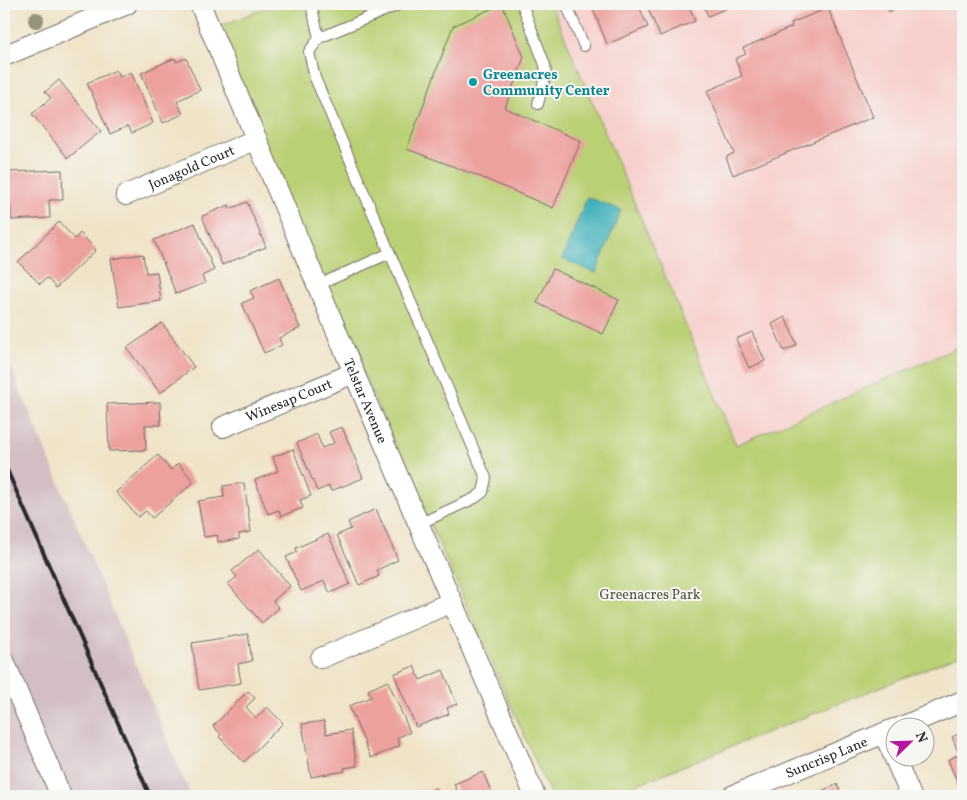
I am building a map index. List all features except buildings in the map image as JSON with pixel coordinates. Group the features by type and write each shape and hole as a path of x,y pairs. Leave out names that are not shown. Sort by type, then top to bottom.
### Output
{"street":[{"path":"4,56 127,4"},
{"name":"Telstar Avenue","path":"200,4 354,373 535,796"},
{"name":"Jonagold Court","path":"126,195 257,139"},
{"name":"Winesap Court","path":"224,427 354,373"},
{"path":"322,658 452,602"},
{"path":"4,661 12,703 61,796"},
{"name":"Suncrisp Lane","path":"921,718 963,701"},
{"name":"Suncrisp Lane","path":"732,796 884,733"},
{"path":"903,768 911,796"}],"lane":[{"path":"310,4 319,38"},
{"path":"401,4 319,38 309,52 316,78 486,478 483,492 475,498 419,524"},
{"path":"522,4 545,65 546,73 538,104"},
{"path":"566,4 584,46"},
{"path":"318,285 390,253"}],"shaded area":[{"path":"551,4 963,4 963,345 736,445"},
{"path":"4,352 191,796 4,796"}],"green space":[{"name":"Greenacres Park","path":"274,4 551,4 736,445 963,345 963,654 608,796 551,796 211,30"}],"water":[{"path":"587,197 621,210 596,273 562,259"}],"railway":[{"path":"4,463 150,796"}],"place":[{"name":"Greenacres Community Center","path":"473,82"}]}
